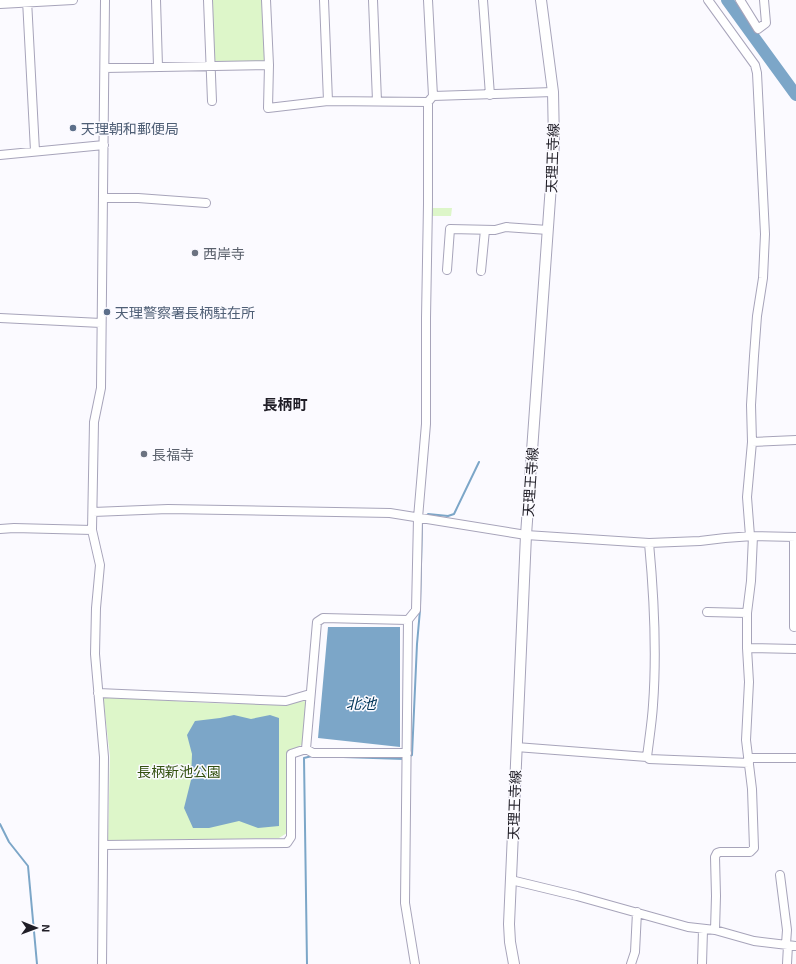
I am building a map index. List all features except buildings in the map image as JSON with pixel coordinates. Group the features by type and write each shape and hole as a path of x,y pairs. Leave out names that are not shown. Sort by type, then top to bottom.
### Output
{"main road":[{"name":"天理王寺線","path":"514,964 510,942 509,924 526,535 554,143 553,92 540,0"}],"street":[{"path":"0,4 27,1 73,0"},
{"path":"102,964 104,757 95,654 96,608 100,565 92,530 92,512 94,422 101,388 105,0"},
{"path":"156,0 158,66"},
{"path":"208,0 212,101"},
{"path":"266,0 269,65 268,108 328,101 431,99 553,92"},
{"path":"324,0 328,101"},
{"path":"373,0 377,101"},
{"path":"415,964 405,903 408,620 416,610 418,518 426,424 426,318 431,99 428,0"},
{"path":"483,0 490,95"},
{"path":"708,0 755,66 757,73 765,234 763,278 757,316 754,356 751,404 752,442 747,497 752,536 751,581 747,612 749,682 746,740 752,789 754,848 750,852 717,853 714,857 716,896 715,930"},
{"path":"740,0 758,28 766,23 764,0"},
{"path":"27,1 35,152"},
{"path":"105,68 269,65"},
{"path":"0,154 104,145"},
{"path":"103,198 138,198 206,203"},
{"path":"447,270 450,229 495,230 506,227 548,230"},
{"path":"481,271 485,230"},
{"path":"0,318 101,323"},
{"path":"752,442 796,440"},
{"path":"92,512 168,509 390,513 526,535 649,543 700,541 752,536 795,537 794,626"},
{"path":"0,529 92,530"},
{"path":"647,757 653,707 655,663 652,577 649,543"},
{"path":"707,612 747,612"},
{"path":"306,749 318,622 323,618 408,620"},
{"path":"747,648 796,649"},
{"path":"98,693 286,702 310,694"},
{"path":"516,747 647,757 648,759 749,760 796,758"},
{"path":"104,845 287,843 291,837 291,754 306,749 313,753 407,753"},
{"path":"780,875 786,930 790,945 787,964"},
{"path":"511,880 637,912 668,922 703,930 715,930 754,941 790,945"},
{"path":"631,964 635,952 637,912"},
{"path":"702,964 703,930"}],"green space":[{"path":"209,0 266,0 268,60 264,62 217,64 212,61"},
{"path":"430,208 452,208 451,216 430,216"},
{"name":"長柄新池公園","path":"103,697 234,704 305,701 307,704 303,744 288,753 287,833 279,838 108,841 110,756"}],"water":[{"name":"北池","path":"328,627 400,627 400,747 318,738"},
{"path":"234,715 251,719 270,715 279,718 279,826 258,828 239,821 209,828 193,828 184,808 191,780 192,754 187,735 195,721"}],"waterway":[{"path":"727,0 796,95"},
{"path":"426,517 428,514 448,516 454,514 479,462"},
{"path":"420,606 422,523 424,521"},
{"path":"408,757 412,755 420,610"},
{"path":"307,964 304,758 312,756"},
{"path":"343,757 404,759"},
{"path":"0,824 9,842 28,866 37,964"}],"place":[{"name":"天理朝和郵便局","path":"73,128"},
{"name":"西岸寺","path":"195,253"},
{"name":"天理警察署長柄駐在所","path":"107,312"},
{"name":"長福寺","path":"144,454"}],"district":[{"name":"長柄町","path":"285,404"}]}
